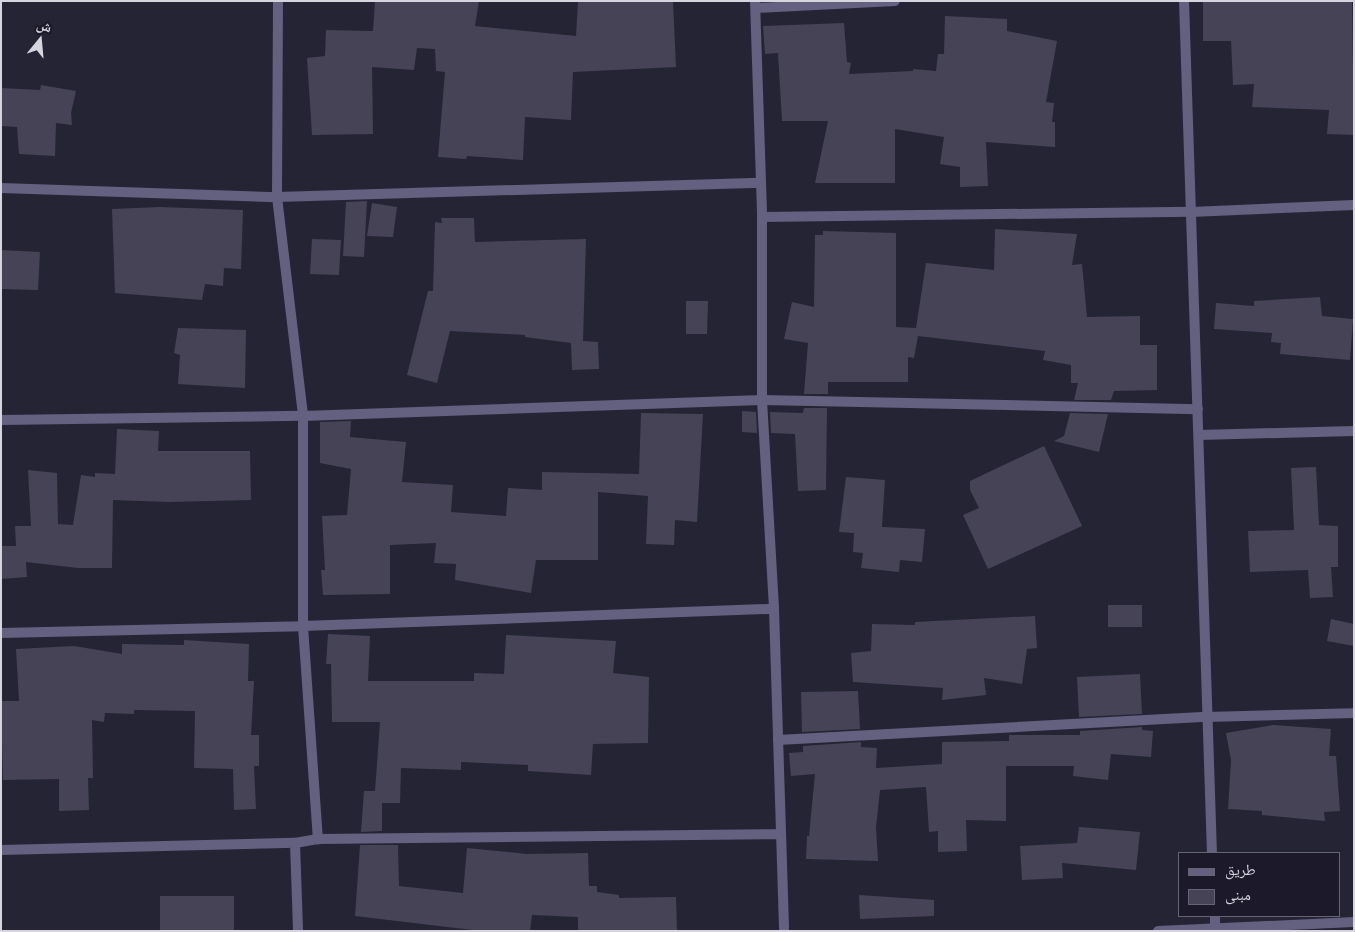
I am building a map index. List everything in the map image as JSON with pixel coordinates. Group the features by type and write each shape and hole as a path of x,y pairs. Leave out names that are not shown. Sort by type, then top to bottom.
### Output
{"street":[{"path":"278,1 277,198 303,416 303,626 318,839"},
{"path":"784,931 774,609 762,400 762,217 756,4 895,1"},
{"path":"1184,1 1199,435 1206,717 1212,852"},
{"path":"1,188 277,198 761,183"},
{"path":"762,217 1191,212 1354,204"},
{"path":"1,420 303,416 762,400 1198,409"},
{"path":"1199,435 1354,431"},
{"path":"1,632 303,626 774,609"},
{"path":"778,740 1206,717 1354,713"},
{"path":"1,850 294,843 318,839 781,834"},
{"path":"294,843 298,931"},
{"path":"1158,931 1354,922"}],"building":[{"path":"375,1 479,1 475,26 576,36 578,1 673,1 676,67 573,72 571,120 525,117 523,160 467,156 466,159 438,157 445,72 436,71 435,49 417,48 414,70 372,67 373,134 312,135 307,58 325,56 326,30 373,31"},
{"path":"1203,1 1352,1 1354,135 1327,134 1329,110 1252,107 1254,84 1233,85 1231,41 1203,41"},
{"path":"945,16 1007,19 1007,31 1057,41 1046,102 1054,103 1052,122 1055,122 1055,147 986,142 988,186 960,187 960,167 940,164 944,137 895,129 895,183 815,183 828,121 782,121 778,53 765,54 763,26 844,23 847,62 851,63 849,74 913,71 913,69 936,71 938,54 944,54"},
{"path":"41,85 76,91 71,113 72,125 56,123 55,156 19,154 17,127 1,126 1,88 40,90"},
{"path":"367,201 364,257 343,256 346,202"},
{"path":"372,203 397,207 393,237 367,236"},
{"path":"160,207 243,210 241,269 224,268 223,286 205,284 202,300 115,293 112,209"},
{"path":"441,218 474,218 475,242 586,239 583,341 598,342 599,369 572,370 571,343 525,337 525,335 450,331 437,383 407,375 428,291 433,291 435,222 442,223"},
{"path":"995,229 1077,234 1072,265 1082,264 1087,317 1140,316 1140,345 1157,345 1157,390 1114,391 1111,400 1074,400 1078,383 1071,383 1071,365 1043,360 1045,351 918,336 914,358 908,357 908,382 828,382 828,394 804,394 808,343 784,339 792,302 814,307 815,235 823,235 823,231 896,233 896,327 916,328 926,263 994,270"},
{"path":"312,239 341,240 339,275 310,274"},
{"path":"1,250 40,252 38,290 1,289"},
{"path":"1320,297 1322,316 1353,319 1350,360 1280,354 1281,343 1271,342 1272,333 1214,329 1216,303 1254,306 1254,301"},
{"path":"686,301 708,301 707,334 686,334"},
{"path":"178,328 246,330 245,388 178,384 180,355 174,353"},
{"path":"804,408 827,408 826,490 798,491 795,434 771,433 770,412 803,413"},
{"path":"742,411 756,412 757,433 742,432"},
{"path":"641,413 703,414 697,522 675,520 674,545 646,544 648,496 598,492 598,560 536,560 531,593 455,580 456,564 434,563 436,543 390,545 390,594 323,595 321,570 325,570 322,516 347,515 351,469 320,463 320,422 351,421 350,437 406,442 402,482 453,485 451,512 506,516 508,488 542,490 542,472 639,474"},
{"path":"1070,413 1108,414 1099,452 1054,441 1064,436"},
{"path":"117,429 159,431 158,451 250,451 251,500 169,502 113,500 112,568 78,568 26,562 27,577 1,579 1,546 16,546 15,526 31,526 28,470 57,473 58,524 73,525 81,475 95,477 95,473 115,474"},
{"path":"1044,446 1082,526 988,569 963,515 979,508 970,490 970,481"},
{"path":"1316,467 1319,525 1338,526 1338,567 1331,567 1333,597 1310,598 1308,570 1250,572 1248,531 1294,530 1291,468"},
{"path":"846,477 885,480 882,527 925,529 922,562 900,560 899,572 861,568 863,553 853,552 854,533 839,532"},
{"path":"1108,605 1142,605 1142,627 1108,627"},
{"path":"1035,616 1037,648 1027,649 1022,684 984,678 986,695 942,700 943,688 853,682 851,653 871,651 872,624 915,625 915,622"},
{"path":"1331,619 1354,624 1354,646 1327,641"},
{"path":"328,634 370,636 368,681 474,681 474,673 504,674 506,635 616,641 613,673 649,677 648,743 593,744 591,775 528,771 528,765 461,762 461,770 401,768 400,803 382,803 382,831 361,832 364,791 375,791 380,722 332,722 331,664 326,664"},
{"path":"184,640 249,644 248,681 254,681 251,735 259,735 259,766 254,766 256,809 234,810 233,769 194,768 195,711 134,710 134,714 105,713 104,722 92,720 93,778 88,778 89,810 59,811 59,779 3,780 1,701 19,701 16,649 74,646 122,654 122,644 184,645"},
{"path":"1140,674 1142,714 1079,717 1077,677"},
{"path":"858,691 860,729 802,732 801,692"},
{"path":"1273,725 1331,729 1329,756 1336,756 1340,811 1324,812 1325,821 1262,815 1262,811 1228,809 1231,760 1226,733"},
{"path":"1142,727 1142,730 1153,731 1151,757 1111,754 1108,780 1073,776 1074,766 1006,766 1006,821 966,820 967,851 938,852 938,831 929,832 926,787 880,790 876,827 878,861 806,859 815,774 791,776 789,753 803,752 803,746 861,742 861,747 877,748 876,768 942,764 942,742 1009,741 1009,735 1080,735 1080,731"},
{"path":"1079,827 1140,832 1136,870 1062,863 1063,878 1022,880 1020,846 1077,843"},
{"path":"360,845 398,845 399,886 463,893 467,848 527,854 588,853 589,886 597,886 597,892 619,895 619,898 676,897 677,931 578,931 578,917 532,915 530,931 481,931 355,916"},
{"path":"859,895 934,900 934,916 860,919"},
{"path":"160,896 234,896 234,931 160,931"}]}
